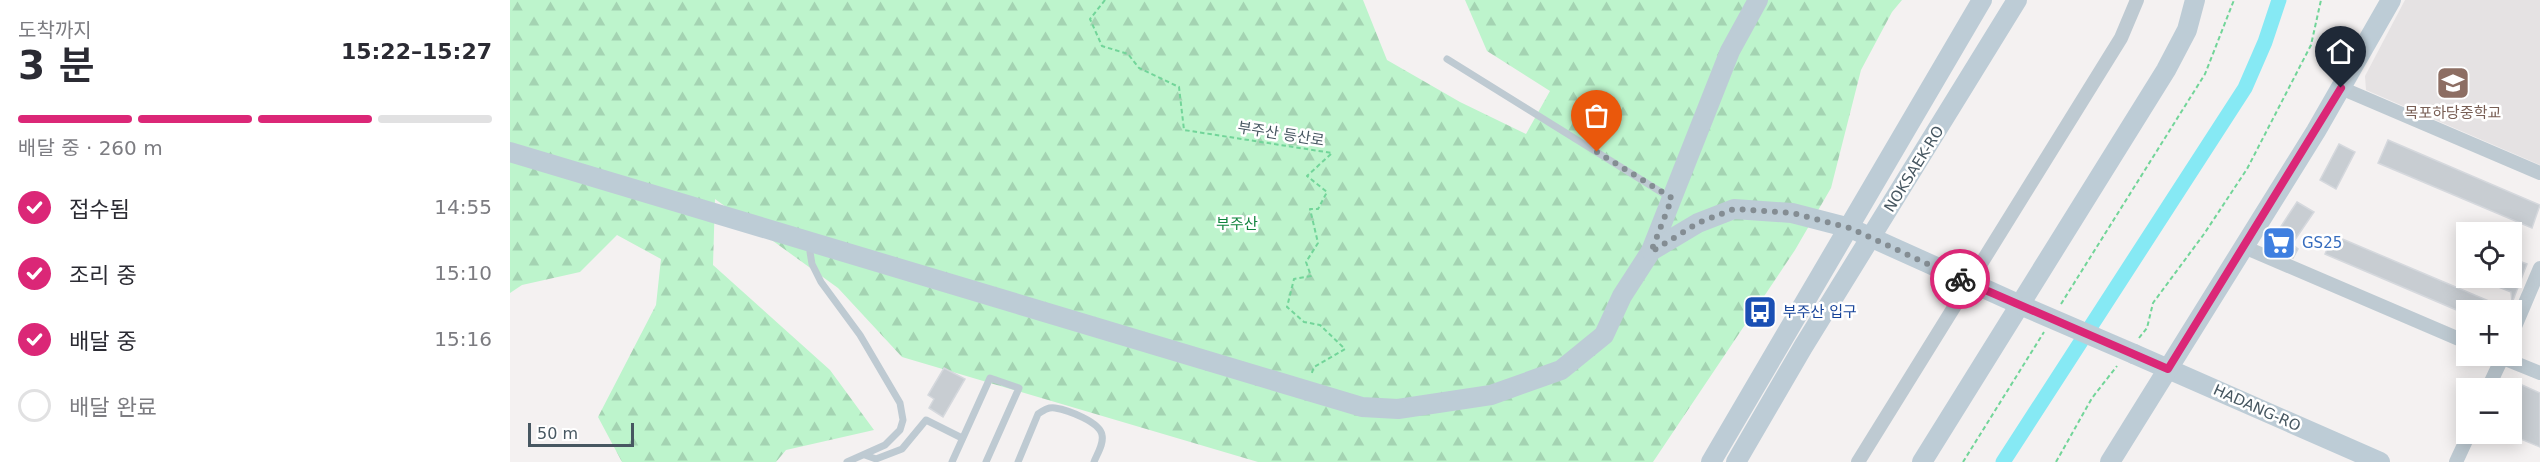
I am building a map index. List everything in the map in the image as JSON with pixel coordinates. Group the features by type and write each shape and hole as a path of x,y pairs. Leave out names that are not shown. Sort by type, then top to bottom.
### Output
{"street":[{"path":"510,152 1306,388 1362,407 1398,409 1491,395 1561,370 1604,335 1622,296 1651,252 1730,51 1758,0"},
{"name":"NOKSAEK-RO","path":"1711,462 1982,0"},
{"name":"NOKSAEK-RO","path":"1736,462 1803,347 2017,0"},
{"path":"1858,462 2121,38 2137,0"},
{"path":"1922,462 2022,306 2166,70 2187,30 2195,0"},
{"path":"2110,462 2341,88 2385,5"},
{"path":"2341,88 2540,173"},
{"path":"1651,252 1698,223 1734,209 1792,213 1850,228 2022,306"},
{"path":"2244,247 2456,338"},
{"path":"2522,310 2540,268"},
{"name":"HADANG-RO","path":"2022,306 2380,462"},
{"path":"2522,366 2540,374"},
{"path":"2456,462 2464,444"}],"lane":[{"path":"1447,59 1672,198"},
{"path":"813,242 810,252 812,264 820,282 855,327 900,403 903,420 900,430 885,445 847,462"},
{"path":"952,462 990,378 1019,388 986,462"},
{"path":"1018,462 1038,414 1044,409 1056,408 1093,422 1099,428 1102,436 1101,443 1094,462"},
{"path":"865,455 876,459 902,449 926,420 962,438"}],"path":[{"name":"부주산 등산로","path":"1105,0 1090,19 1102,46 1128,54 1139,68 1179,87 1184,130 1332,153 1307,176 1327,192 1318,209 1310,209 1318,243 1306,262 1311,276 1294,279 1287,307 1304,322 1320,325 1345,349 1314,367 1306,388"},
{"path":"2059,307 2205,74 2234,0"},
{"path":"2056,462 2092,398 2129,354 2147,328 2153,303 2204,234 2247,169 2311,45 2321,0"},
{"path":"1963,462 2047,327"}],"shaded area":[{"name":"목포하당중학교","path":"2405,0 2540,0 2540,165 2366,90 2365,76"}],"green space":[{"name":"부주산","path":"510,0 1363,0 1387,60 1460,102 1526,134 1550,91 1487,51 1465,0 1902,0 1892,12 1861,70 1831,188 1795,250 1653,462 1258,462 902,357 838,288 715,199 713,265 830,370 874,430 786,450 776,462 622,462 598,417 656,305 661,259 617,235 580,272 522,285 510,293"}],"building":[{"path":"2388,140 2540,205 2532,228 2378,163"},
{"path":"2339,144 2355,152 2336,189 2320,180"},
{"path":"2297,202 2314,212 2292,244 2298,249 2293,258 2275,250 2272,240"},
{"path":"2333,235 2486,300 2456,300 2456,310 2325,254"},
{"path":"2522,262 2527,264 2522,277"},
{"path":"2501,288 2518,288 2513,300 2511,292"},
{"path":"944,368 965,379 943,417 929,408 934,399 928,395"},
{"path":"2522,385 2540,393 2540,447 2522,440"}],"waterway":[{"path":"2003,462 2245,88 2265,42 2279,0"}],"way so far":[{"path":"1597,152 1672,198 1651,252 1698,223 1734,209 1792,213 1850,228 1960,279"}],"place":[{"name":"목포하당중학교","path":"2453,83"},
{"name":"GS25","path":"2279,243"},
{"name":"부주산 입구","path":"1760,312"}],"route":[{"path":"1960,279 2168,369 2341,88"}]}
